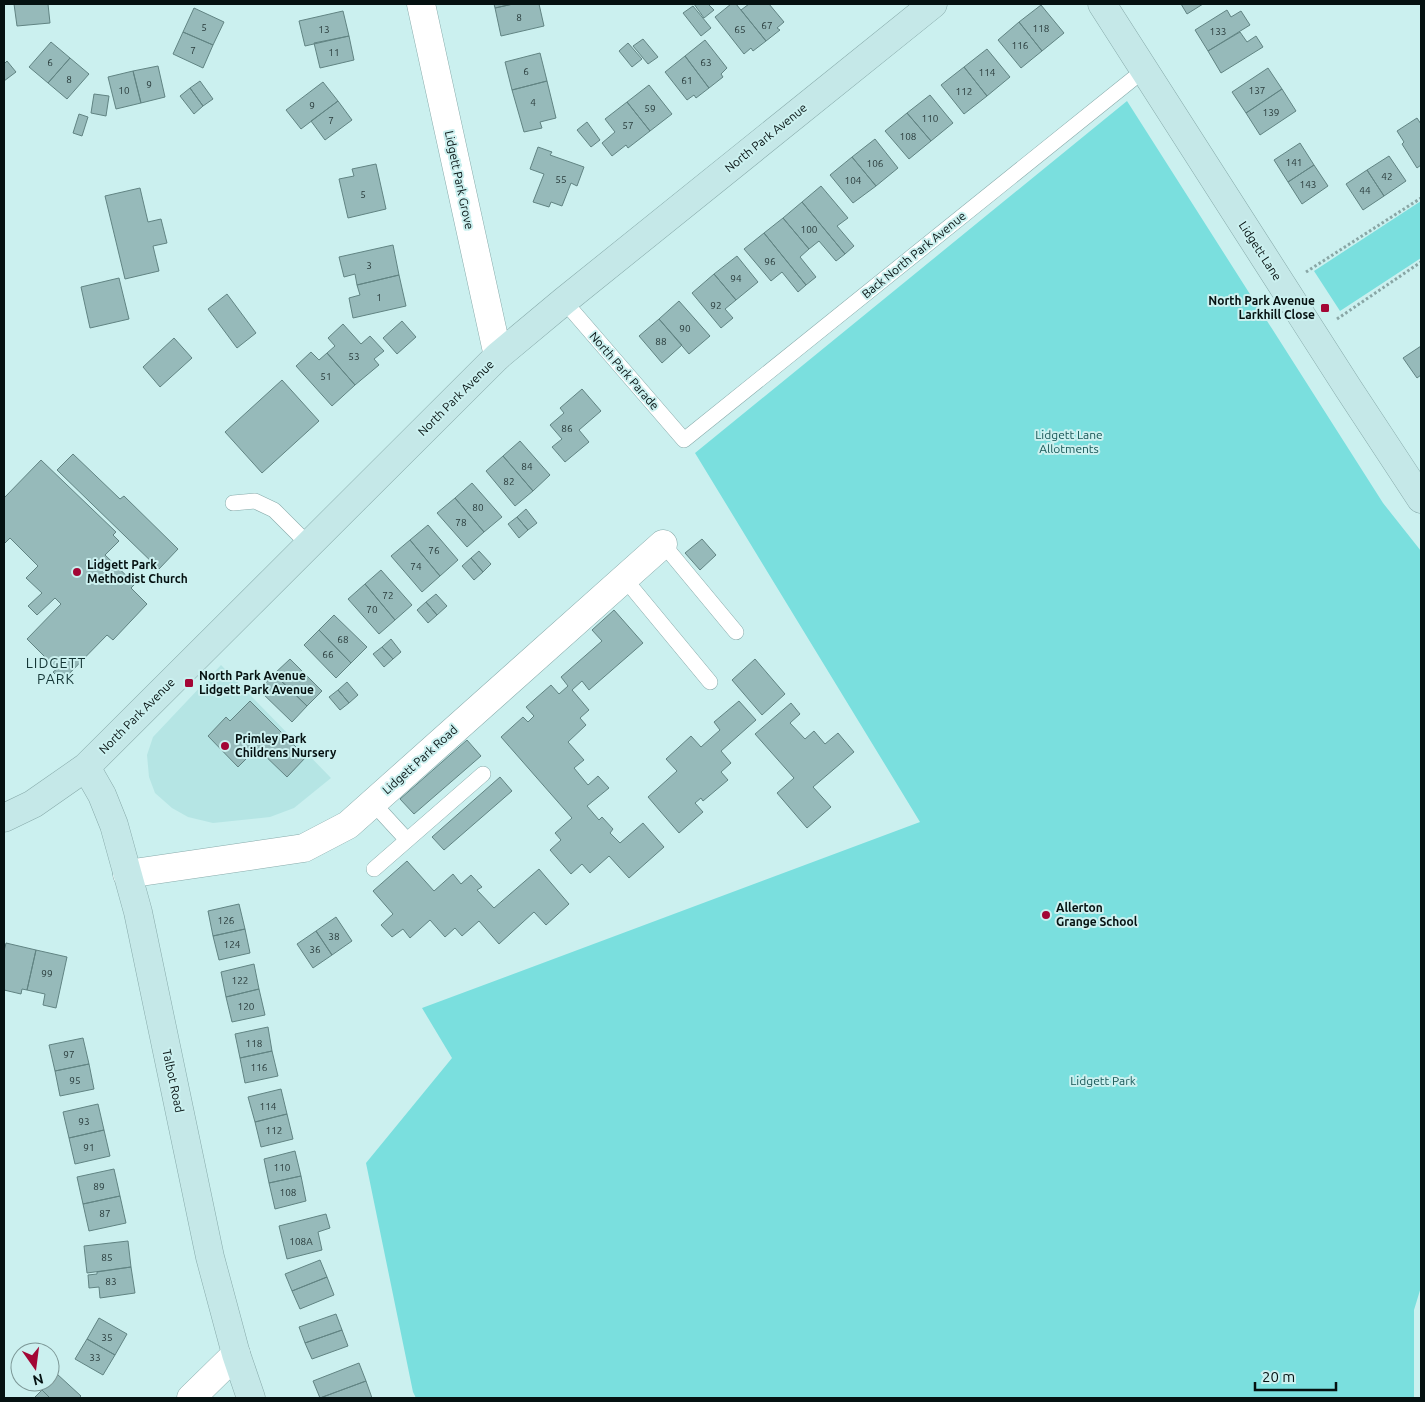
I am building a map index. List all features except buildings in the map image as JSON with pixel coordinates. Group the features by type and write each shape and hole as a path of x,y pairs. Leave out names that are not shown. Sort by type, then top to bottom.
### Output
{"street":[{"name":"Lidgett Park Grove","path":"421,4 498,356"},
{"name":"North Park Avenue","path":"4,818 32,804 86,767 498,356 933,4"},
{"name":"Lidgett Lane","path":"1102,4 1421,498"},
{"name":"Lidgett Park Road","path":"127,874 304,848 348,826 663,544"},
{"name":"Talbot Road","path":"86,767 102,795 114,825 138,912 210,1257 236,1354 252,1398"},
{"path":"191,1398 236,1354"}],"lane":[{"name":"Back North Park Avenue","path":"684,440 1144,70"},
{"name":"North Park Parade","path":"564,301 684,440"},
{"path":"233,503 255,501 274,510 309,545"},
{"path":"663,544 736,632"},
{"path":"624,578 710,682"},
{"path":"374,869 483,774"},
{"path":"373,803 407,840"}],"path":[{"path":"1283,287 1421,198"},
{"path":"1314,335 1421,262"}],"shaded area":[{"name":"Primley Park Childrens Nursery","path":"221,665 331,778 294,808 270,817 213,823 188,817 172,808 155,793 149,777 147,755 153,737"}],"green space":[{"name":"Lidgett Park","path":"1127,101 1383,503 1421,551 1421,1287 1414,1310 1414,1398 416,1398 413,1392 366,1163 452,1058 422,1008 920,822 695,453"},
{"path":"1421,201 1421,258 1340,311 1314,271"}],"place":[{"name":"North Park Avenue Larkhill Close","path":"1325,308"},
{"name":"Lidgett Park Methodist Church","path":"77,572"},
{"name":"North Park Avenue Lidgett Park Avenue","path":"189,683"},
{"name":"Primley Park Childrens Nursery","path":"225,746"},
{"name":"Allerton Grange School","path":"1046,915"}],"district":[{"name":"LIDGETT PARK","path":"56,672"}],"park label":[{"name":"Lidgett Lane Allotments","path":"1069,442"}]}
